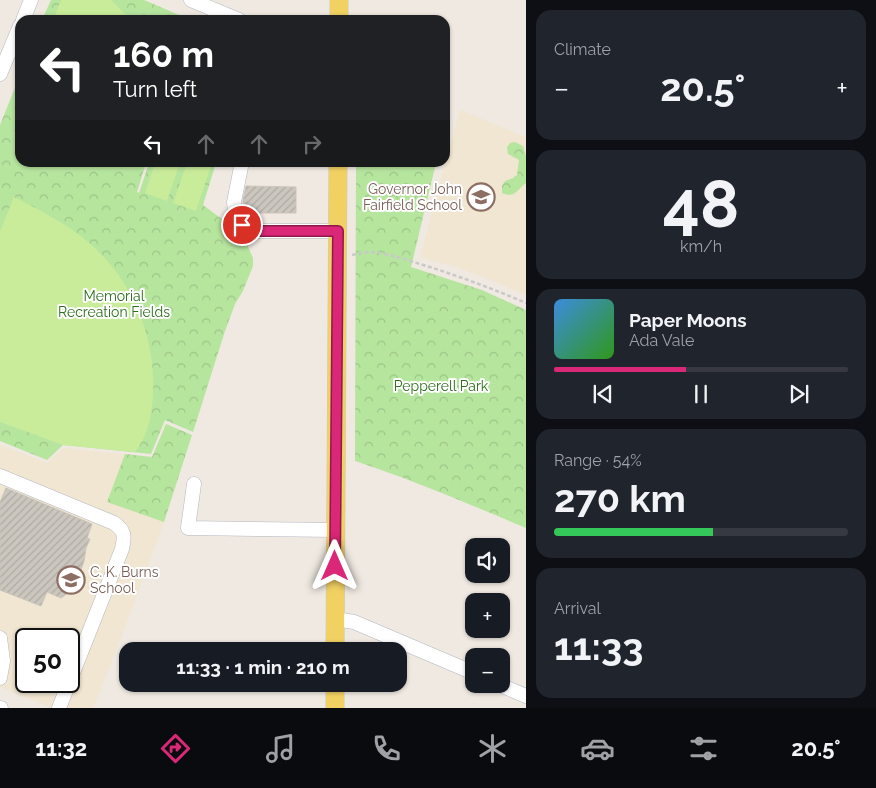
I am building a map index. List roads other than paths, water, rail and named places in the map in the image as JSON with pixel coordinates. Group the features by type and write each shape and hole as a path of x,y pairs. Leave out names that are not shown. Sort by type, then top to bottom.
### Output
{"main road":[{"path":"339,0 339,15"},
{"path":"335,642 338,167"},
{"path":"335,692 335,708"}],"street":[{"path":"25,15 31,0"},
{"path":"191,0 227,15"},
{"path":"0,74 15,38"},
{"path":"241,167 234,209 238,220 244,227 258,231 338,231"},
{"path":"0,476 114,523 120,527 124,534 122,549 59,708"},
{"path":"194,484 188,528 336,530"},
{"path":"335,619 354,622 465,669"},
{"path":"0,638 3,661 0,678"},
{"path":"510,689 526,696"}],"place":[{"name":"Governor John Fairfield School","path":"481,197"},
{"name":"C. K. Burns School","path":"71,580"}],"park label":[{"name":"Memorial Recreation Fields","path":"114,304"},
{"name":"Pepperell Park","path":"441,386"}]}
